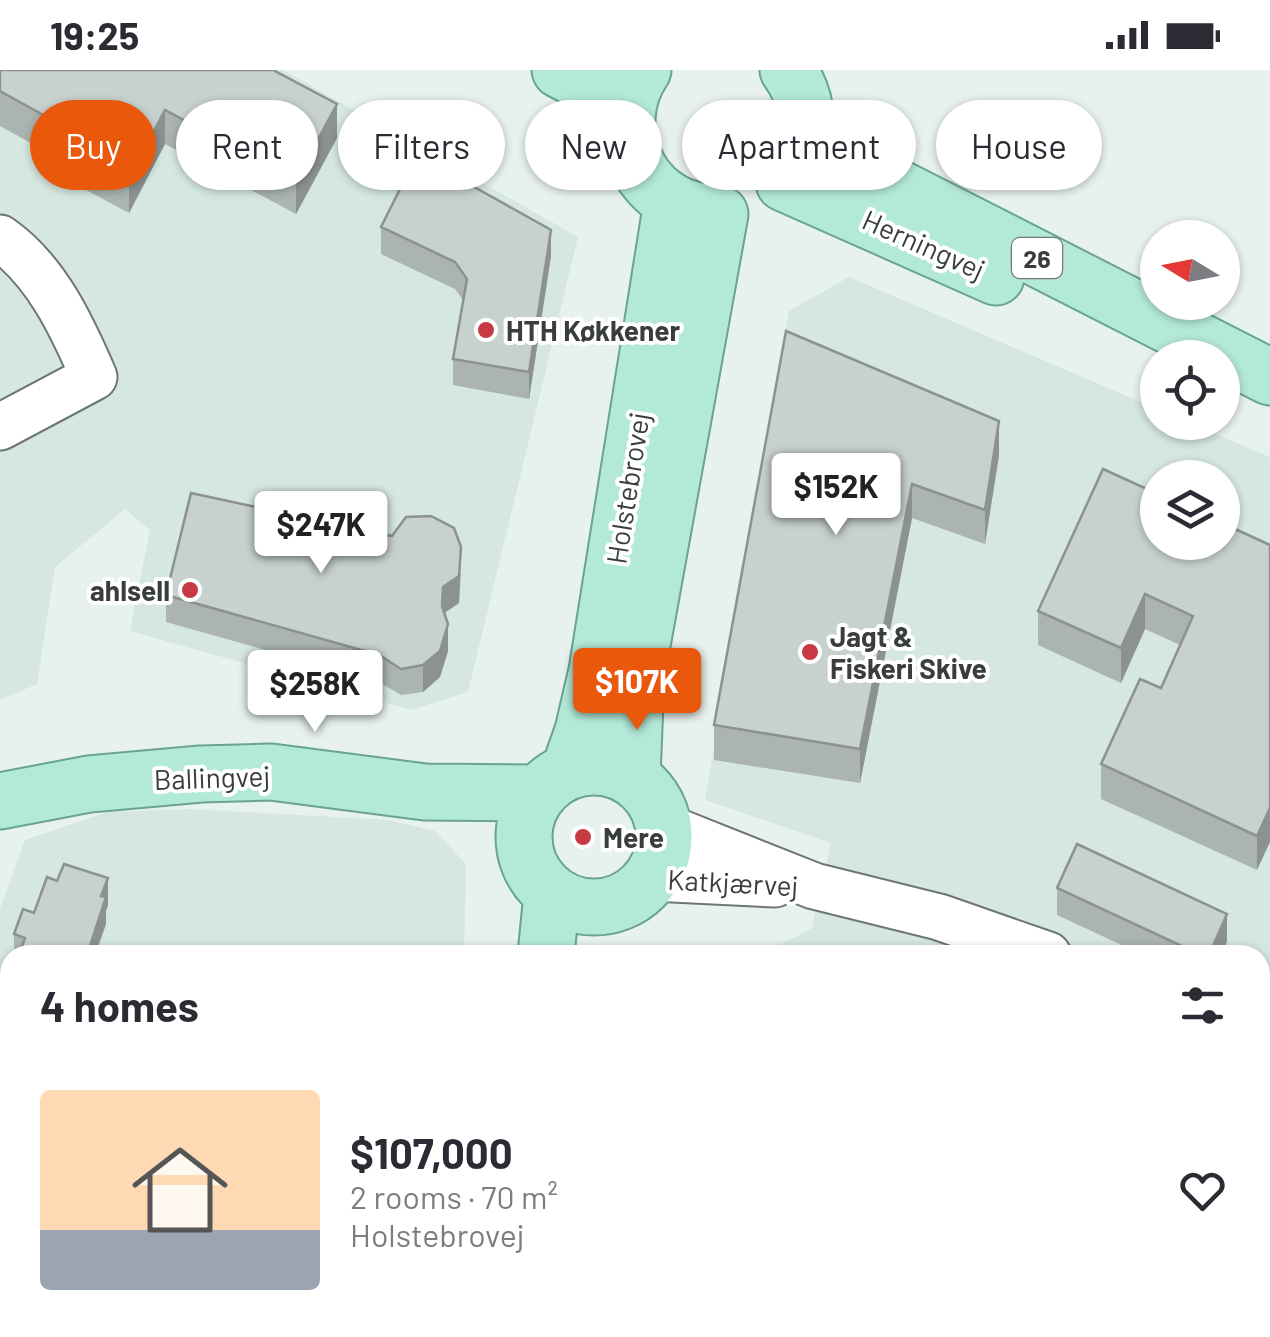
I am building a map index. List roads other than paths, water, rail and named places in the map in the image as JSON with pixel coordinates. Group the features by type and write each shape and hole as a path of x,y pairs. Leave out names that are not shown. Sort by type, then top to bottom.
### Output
{"main road":[{"path":"560,70 635,88 626,134 634,161 649,185 696,208 744,209 766,199 773,190"},
{"path":"788,70 803,100"},
{"name":"Herningvej","path":"854,190 1140,341"},
{"name":"Herningvej","path":"903,190 1270,377"},
{"name":"Holstebrovej","path":"632,777 636,678 696,208"},
{"name":"Holstebrovej","path":"554,782 583,731 696,208"},
{"path":"1240,388 1270,402"},
{"path":"555,945 577,919 638,892 658,852 653,798 632,777 601,767 554,782 524,827 524,846 539,881 577,919"},
{"name":"Ballingvej","path":"0,801 89,784 271,772 425,792 554,782"},
{"name":"Ballingvej","path":"425,792 524,846"}],"street":[{"path":"0,238 25,255 74,331 94,377 0,427"},
{"name":"Katkjærvej","path":"658,852 939,917 1019,945"}],"place":[{"name":"HTH Køkkener","path":"486,330"},
{"name":"ahlsell","path":"190,590"},
{"name":"Jagt & Fiskeri Skive","path":"810,652"},
{"name":"Mere","path":"583,837"}]}
